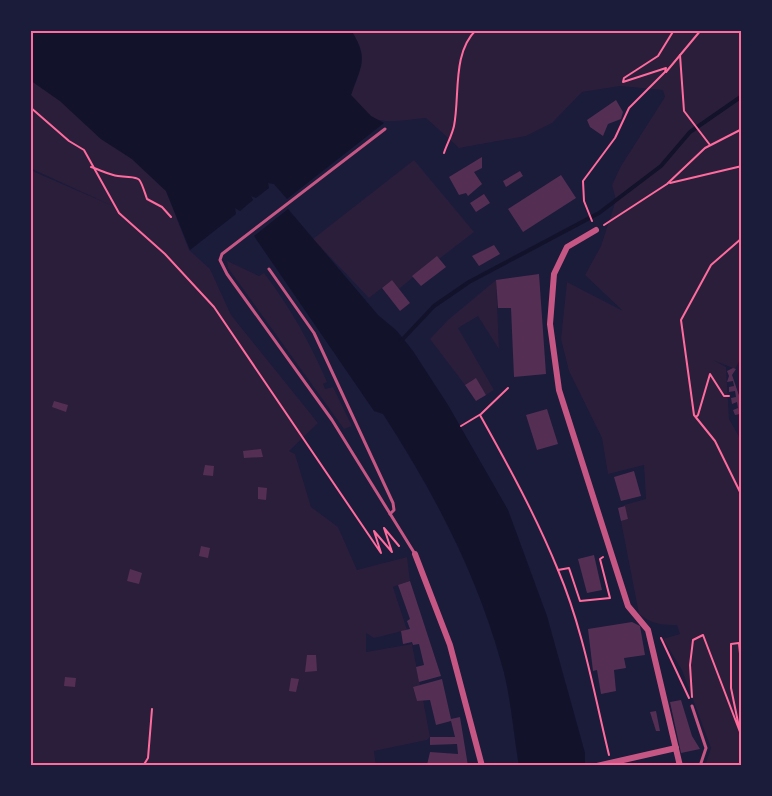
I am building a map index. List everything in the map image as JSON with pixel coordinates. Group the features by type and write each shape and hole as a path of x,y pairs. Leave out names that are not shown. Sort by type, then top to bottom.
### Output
{"street":[{"path":"595,228 567,247 554,274 550,324 560,390 628,606 648,630 680,766"},
{"path":"415,554 450,645 482,766"},
{"path":"600,766 676,748"}],"lane":[{"path":"385,129 222,254 220,260 227,274 332,420 415,554"},
{"path":"269,269 314,333 393,503 394,510 390,514"},
{"path":"692,706 706,748 700,766"}],"path":[{"path":"444,153 454,126 457,83 467,39 476,30"},
{"path":"666,72 666,68 623,82 624,78 658,56 674,30"},
{"path":"700,30 666,72 629,108 615,138 583,181 585,205 595,228 667,184 711,145 742,129"},
{"path":"680,55 684,111 711,145"},
{"path":"30,107 69,141 84,150 91,167 119,213 165,254 214,307 381,553 374,531 392,552 384,528 399,546"},
{"path":"667,184 742,166"},
{"path":"91,167 118,176 134,176 141,180 147,199 171,217"},
{"path":"742,238 711,265 681,320 696,417 715,441 742,496"},
{"path":"696,417 710,374 724,396 729,396"},
{"path":"461,426 480,415 508,388"},
{"path":"480,415 507,463 558,570 577,622 611,764"},
{"path":"742,546 742,566"},
{"path":"558,570 569,568 580,601 610,598 600,559 612,554"},
{"path":"692,706 690,665 693,640 703,634 740,732 731,688 731,644 739,643 742,675"},
{"path":"660,636 692,706"},
{"path":"143,766 148,758 152,709"}],"shaded area":[{"path":"30,30 351,30 360,48 362,62 351,95 371,116 384,123 287,199 274,184 268,183 269,188 256,198 251,196 253,200 240,211 235,208 236,214 190,250 166,191 132,159 101,139 60,101 30,80"},
{"path":"351,30 742,30 742,356 735,369 713,360 726,367 729,419 742,442 740,687 742,766 705,766 711,748 682,670 663,639 680,634 677,625 657,623 639,614 621,521 628,519 624,505 646,499 644,465 608,474 602,438 569,371 561,339 567,282 623,311 585,275 601,246 616,200 612,185 621,166 665,97 663,90 620,86 582,92 552,123 526,136 459,148 426,118 383,121 372,117 363,109 351,95 361,69 362,55"},
{"path":"30,80 60,101 101,139 132,159 166,191 189,250 210,269 231,315 318,423 289,451 295,454 311,507 338,527 357,570 407,557 410,581 393,587 407,630 374,638 366,633 366,652 412,644 420,685 413,688 417,701 423,700 430,737 427,740 374,751 376,766 30,766 30,170 115,207 30,168"},
{"path":"414,160 474,232 439,259 437,257 399,289 392,280 369,298 313,239"},
{"path":"288,209 378,315 397,331 413,351 448,405 508,510 547,616 585,753 585,766 519,766 510,700 491,629 466,564 436,503 383,414 374,411 254,236"},
{"path":"227,261 259,276 264,273 291,312 314,353 327,382 323,384 325,389 333,387 352,426 344,429 228,268"},
{"path":"496,280 499,349 478,316 458,328 494,390 486,395 475,379 465,385 430,339 448,320"}],"building":[{"path":"616,100 623,112 621,119 608,124 603,136 590,127 587,120"},
{"path":"482,157 482,168 474,172 482,184 468,196 466,193 459,195 449,177"},
{"path":"520,171 523,176 506,187 503,181"},
{"path":"561,175 576,198 523,232 508,209"},
{"path":"484,194 490,203 476,212 470,203"},
{"path":"494,245 500,254 479,266 472,256"},
{"path":"437,256 446,267 421,286 412,276"},
{"path":"539,274 546,374 514,377 511,308 498,308 496,280"},
{"path":"392,280 410,303 400,311 382,288"},
{"path":"736,369 732,375 742,404 742,417 740,414 735,415 733,410 738,408 737,402 732,404 731,398 736,397 735,391 729,392 729,387 734,386 733,381 727,382 729,376 727,371"},
{"path":"476,378 486,395 476,401 465,385"},
{"path":"54,401 68,405 66,412 52,407"},
{"path":"547,409 558,444 537,450 526,415"},
{"path":"261,449 263,457 244,458 243,451"},
{"path":"205,465 214,466 213,476 203,475"},
{"path":"634,471 641,496 621,501 614,477"},
{"path":"258,487 267,488 266,500 258,499"},
{"path":"625,506 628,519 621,521 618,508"},
{"path":"201,546 210,548 208,558 199,556"},
{"path":"594,555 602,590 587,593 578,559"},
{"path":"130,569 142,573 139,584 127,581"},
{"path":"410,581 441,676 419,682 416,667 424,665 419,644 413,645 412,642 403,644 401,631 410,629 407,621 410,619 398,585"},
{"path":"632,622 640,626 645,655 624,658 626,668 614,670 616,691 601,694 597,670 593,671 588,629"},
{"path":"307,655 316,655 317,671 305,672"},
{"path":"65,677 76,678 75,687 64,686"},
{"path":"291,678 299,679 296,692 289,691"},
{"path":"442,679 451,719 460,717 468,766 427,765 430,752 458,754 457,744 430,745 430,737 455,737 451,721 436,725 430,700 417,701 413,687"},
{"path":"681,700 692,736 700,749 681,753 670,702"},
{"path":"656,711 660,731 656,731 650,712"}],"waterway":[{"path":"400,342 434,306 469,282 599,213 661,166 690,132 742,96"}]}
